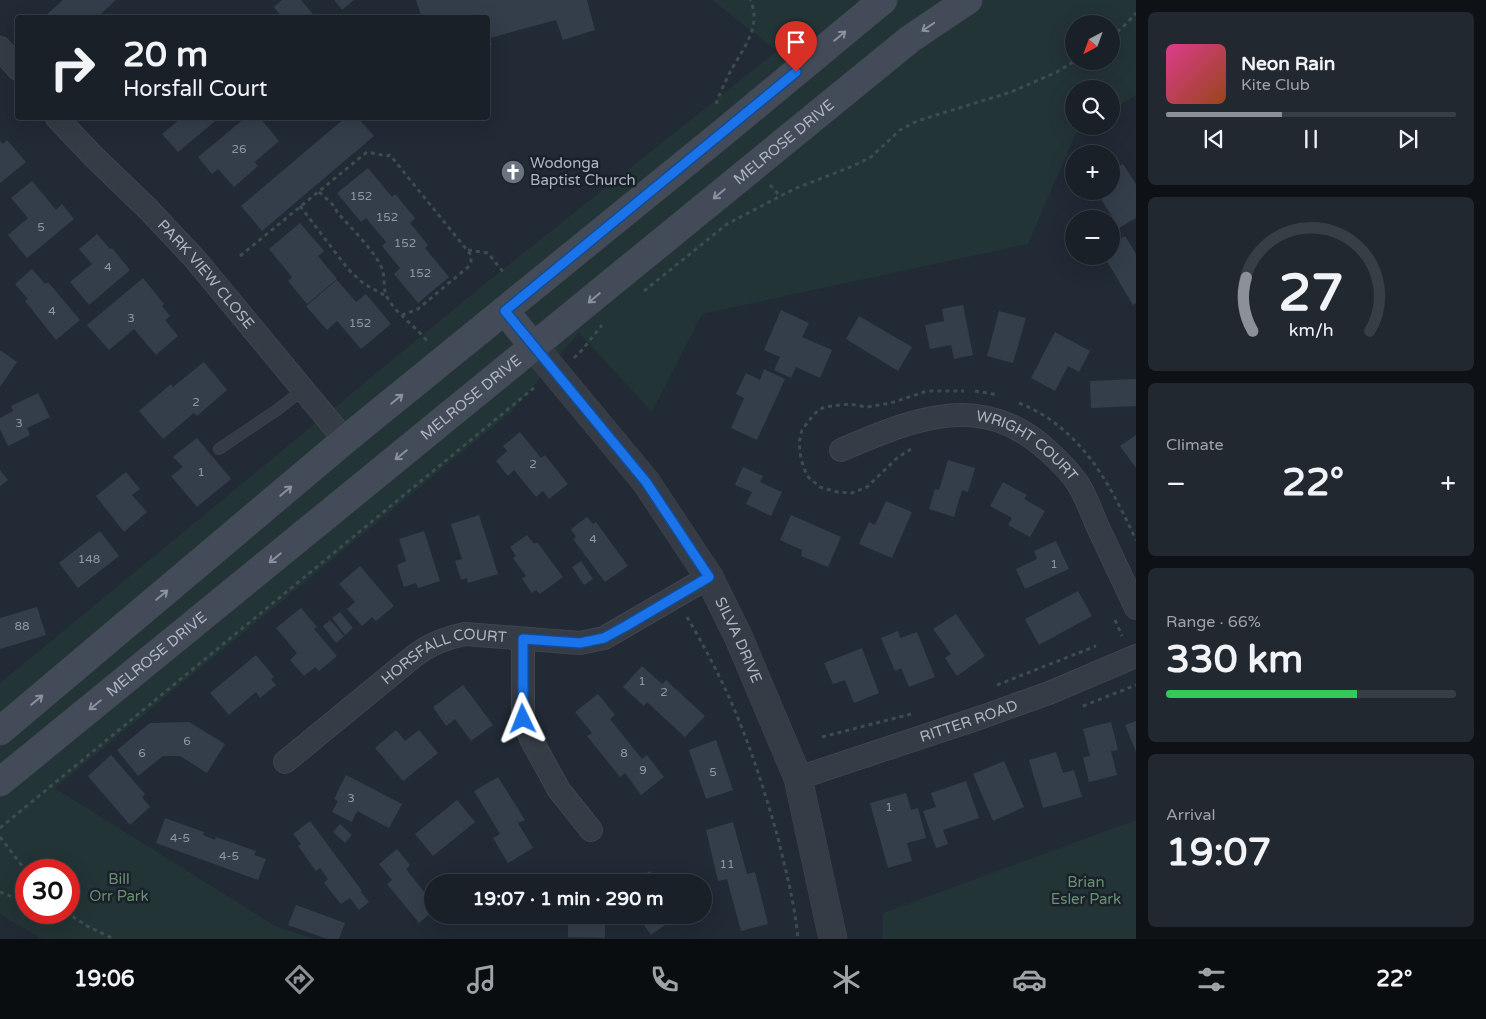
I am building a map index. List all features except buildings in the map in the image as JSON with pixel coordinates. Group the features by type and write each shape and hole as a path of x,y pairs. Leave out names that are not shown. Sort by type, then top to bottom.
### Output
{"main road":[{"path":"0,731 345,440 883,0"},
{"name":"MELROSE DRIVE","path":"4,770 534,347 910,39 968,0"},
{"name":"SILVA DRIVE","path":"505,311 534,347"}],"street":[{"path":"0,48 15,66"},
{"name":"PARK VIEW CLOSE","path":"59,120 195,259 345,440"},
{"name":"SILVA DRIVE","path":"534,347 646,482 709,577 738,636 798,778 834,939"},
{"name":"WRIGHT COURT","path":"841,450 893,428 921,419 950,415 995,420 1017,428 1040,444 1062,464 1078,483 1136,608"},
{"name":"HORSFALL COURT","path":"285,762 424,648 450,637 465,634 580,643 604,638 709,577"},
{"path":"523,639 523,719 531,739 559,790 591,830"},
{"name":"RITTER ROAD","path":"798,778 1040,696 1136,656"}],"lane":[{"path":"219,450 304,389"}],"path":[{"path":"1120,30 1136,13"},
{"path":"638,297 727,224 794,189 871,157 900,130 916,121 1012,92 1065,67"},
{"path":"240,256 367,152 387,156 390,154 471,255 471,262 468,267 418,309 402,315"},
{"path":"319,192 335,207 337,212 376,259 383,272 384,291 388,299"},
{"path":"300,206 348,269 364,284 382,293 423,335 444,360"},
{"path":"468,250 488,253 503,272"},
{"path":"0,828 530,389 557,374 582,350 600,327 608,321"},
{"path":"916,447 897,458 867,486 852,493 838,492 820,487 807,476 799,443 802,430 814,414 824,407 849,404 867,407 890,403 927,391 980,391 1001,396"},
{"path":"1019,403 1044,415 1082,446 1118,501 1136,540"},
{"path":"687,617 717,672 755,762 784,862 797,925 798,939"},
{"path":"1114,618 1122,636"},
{"path":"1113,639 1129,633"},
{"path":"989,688 1104,643"},
{"path":"822,737 916,713"},
{"path":"0,837 17,859"},
{"path":"0,892 15,898"},
{"path":"80,921 114,939"}],"green space":[{"name":"Bill Orr Park","path":"712,0 1136,0 1136,95 1120,105 1120,80 1065,80 1065,135 1075,135 1071,145 1065,145 1065,158 1028,244 702,314 652,412 579,333 511,412 55,788 275,926 316,939 42,939 17,924 80,924 80,859 15,859 15,923 0,914 0,683 482,286 777,51"},
{"name":"Brian Esler Park","path":"1136,820 1136,939 883,939 883,913"}],"place":[{"name":"Wodonga Baptist Church","path":"513,172"}],"route":[{"path":"523,719 523,639 580,643 604,638 709,577 646,482 505,311 796,72"}]}
